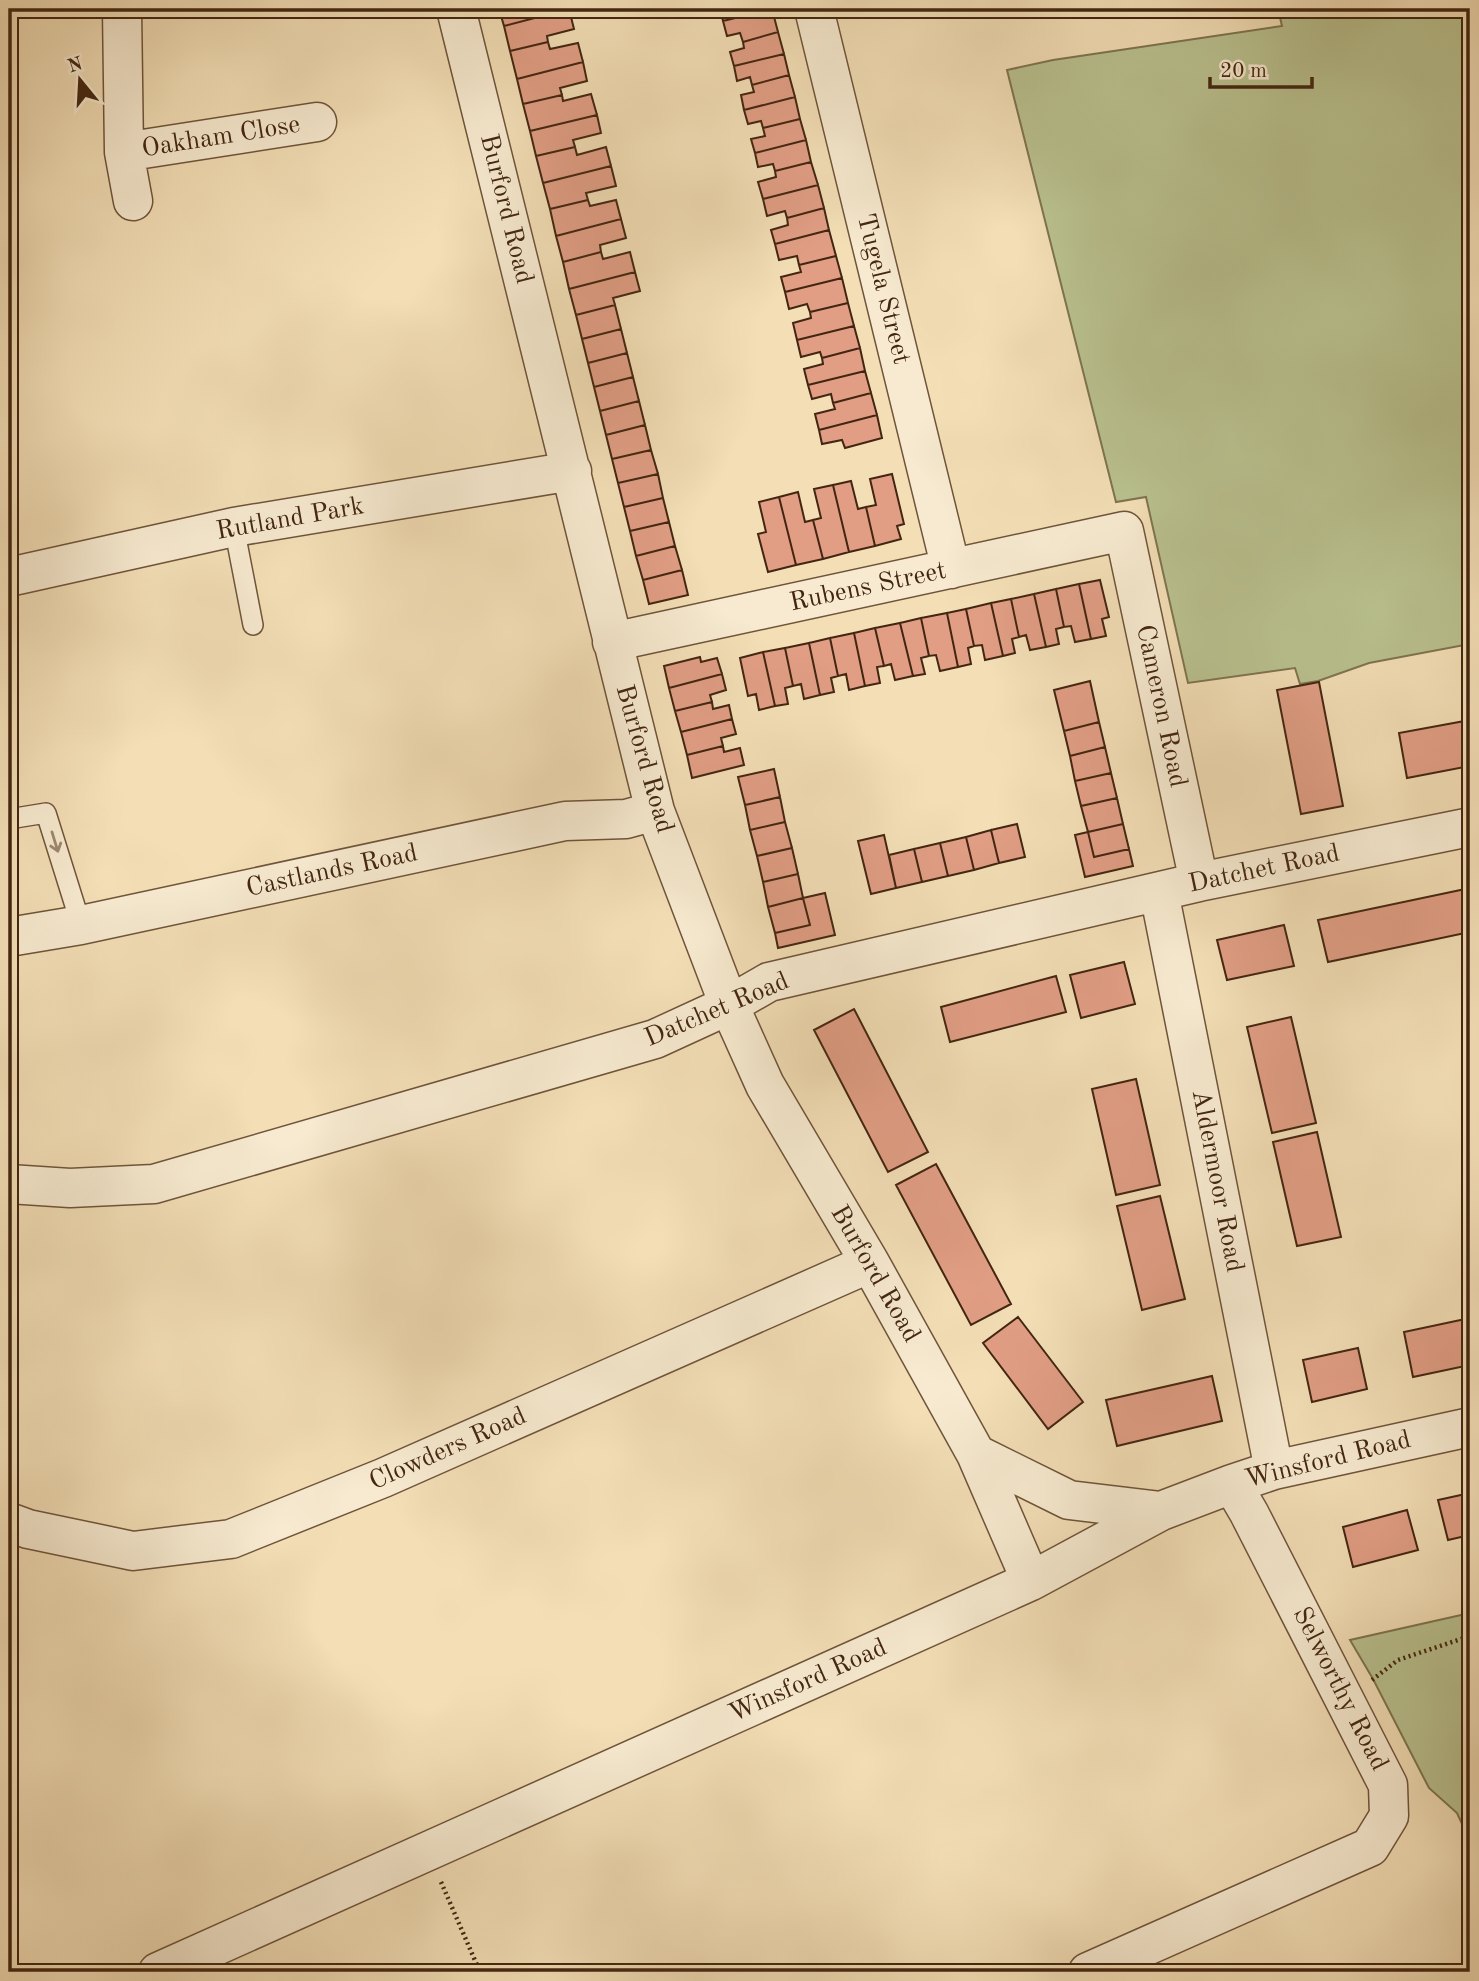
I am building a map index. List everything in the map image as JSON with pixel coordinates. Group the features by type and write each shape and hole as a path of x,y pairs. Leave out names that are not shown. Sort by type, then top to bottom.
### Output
{"street":[{"name":"Oakham Close","path":"121,9 124,152 133,201"},
{"name":"Burford Road","path":"456,9 655,811 729,1005 765,1085 870,1263 976,1454 1031,1581"},
{"name":"Tugela Street","path":"814,9 951,569"},
{"name":"Oakham Close","path":"124,152 317,122"},
{"name":"Rutland Park","path":"9,576 234,527 572,471"},
{"name":"Rubens Street","path":"612,642 1124,531"},
{"name":"Cameron Road","path":"1124,531 1199,882"},
{"name":"Castlands Road","path":"9,937 81,925 565,821 626,819 655,811"},
{"name":"Datchet Road","path":"9,1184 70,1188 154,1184 655,1039 729,1005 769,982 1199,882 1470,827"},
{"name":"Aldermoor Road","path":"1159,892 1274,1470"},
{"name":"Clowders Road","path":"9,1522 28,1529 133,1551 231,1539 383,1478 870,1263"},
{"name":"Winsford Road","path":"158,1972 1031,1581 1161,1511 1274,1470 1470,1427"},
{"path":"976,1454 1069,1500 1161,1511"},
{"name":"Selworthy Road","path":"1088,1972 1370,1847 1389,1816 1388,1785 1343,1693 1232,1484"}],"lane":[{"path":"234,527 253,625"},
{"path":"9,819 46,813 81,925"}],"path":[{"path":"1343,1693 1373,1679 1398,1660 1470,1636"},
{"path":"428,1853 480,1972"}],"green space":[{"path":"1278,9 1470,9 1470,644 1369,663 1318,681 1300,684 1295,668 1188,683 1146,497 1116,502 1007,70 1053,60 1282,26"},
{"path":"1470,1613 1470,1841 1457,1813 1429,1788 1350,1640"}],"building":[{"path":"499,9 569,9 504,26"},
{"path":"569,9 574,29 547,36 548,42 510,51 504,26"},
{"path":"720,9 771,9 723,21"},
{"path":"772,9 778,32 743,42 740,33 727,36 723,21"},
{"path":"778,32 784,54 734,66 730,52 744,48 743,42"},
{"path":"548,42 550,49 578,43 583,62 517,79 510,51"},
{"path":"784,54 789,75 752,85 750,77 737,81 734,66"},
{"path":"583,62 587,81 560,88 562,95 523,104 517,79"},
{"path":"789,75 795,97 744,110 741,95 754,92 752,85"},
{"path":"591,94 597,115 530,131 523,104 562,95 563,101"},
{"path":"795,97 800,119 763,128 761,121 748,124 744,110"},
{"path":"597,115 601,133 573,140 575,147 536,156 530,131"},
{"path":"800,119 806,140 755,153 751,139 765,136 763,128"},
{"path":"806,140 811,162 775,171 773,164 758,167 755,153"},
{"path":"575,147 577,155 606,147 611,166 543,183 536,156"},
{"path":"811,162 818,185 763,199 758,182 776,177 775,171"},
{"path":"611,166 616,186 586,193 588,200 550,209 543,183"},
{"path":"818,185 824,208 787,218 785,211 767,216 763,199"},
{"path":"588,200 590,206 616,200 621,219 556,236 550,209"},
{"path":"824,208 829,230 775,244 771,230 788,225 787,218"},
{"path":"621,219 626,238 600,245 601,252 563,262 556,236"},
{"path":"829,230 836,256 799,265 797,256 779,260 775,244"},
{"path":"601,252 603,259 630,252 635,272 569,289 563,262"},
{"path":"836,256 842,278 785,292 781,277 801,272 799,265"},
{"path":"635,272 640,291 613,298 615,305 576,315 569,289"},
{"path":"842,278 848,303 810,312 807,304 789,309 785,292"},
{"path":"848,303 854,326 797,340 793,323 811,318 810,312"},
{"path":"615,305 621,329 582,339 576,315"},
{"path":"854,326 860,348 822,358 820,352 801,357 797,340"},
{"path":"621,329 627,353 588,363 582,339"},
{"path":"860,348 865,371 808,385 804,369 823,364 822,358"},
{"path":"627,353 633,377 594,387 588,363"},
{"path":"865,371 871,393 833,403 831,394 812,399 808,385"},
{"path":"633,377 639,401 600,411 594,387"},
{"path":"871,393 877,415 819,430 815,414 835,409 833,403"},
{"path":"639,401 645,425 606,435 600,411"},
{"path":"877,415 882,438 845,448 842,440 822,444 819,430"},
{"path":"645,425 651,450 612,459 606,435"},
{"path":"651,450 658,474 618,483 612,459"},
{"path":"658,474 663,498 624,507 618,483"},
{"path":"892,474 904,524 897,526 901,539 875,546 866,507 876,505 870,479"},
{"path":"851,481 858,509 866,507 875,546 849,552 833,485"},
{"path":"833,485 849,552 823,559 813,520 821,518 814,489"},
{"path":"798,492 805,522 813,520 823,559 796,565 779,497"},
{"path":"779,497 796,565 768,572 758,534 766,532 759,502"},
{"path":"663,498 669,522 630,531 624,507"},
{"path":"669,522 675,546 636,556 630,531"},
{"path":"675,546 682,570 643,580 636,556"},
{"path":"682,570 688,595 649,604 643,580"},
{"path":"1100,580 1109,617 1102,619 1106,636 1091,639 1079,584"},
{"path":"1079,584 1091,639 1075,642 1071,626 1064,627 1056,589"},
{"path":"1056,589 1064,627 1056,629 1059,644 1046,647 1034,594"},
{"path":"1034,594 1046,647 1030,650 1026,635 1019,637 1011,599"},
{"path":"1011,599 1019,637 1012,639 1015,653 1003,656 991,603"},
{"path":"991,603 1003,656 985,660 982,645 974,646 966,609"},
{"path":"966,609 974,646 968,648 971,664 958,667 947,613"},
{"path":"947,613 958,667 940,671 936,655 929,656 921,618"},
{"path":"921,618 929,656 921,658 925,674 913,676 900,623"},
{"path":"900,623 913,676 895,680 891,664 884,666 875,628"},
{"path":"875,628 884,666 877,667 880,683 865,686 854,633"},
{"path":"854,633 865,686 849,690 846,674 838,676 830,638"},
{"path":"830,638 838,676 831,678 834,692 820,695 809,643"},
{"path":"809,643 820,695 804,699 801,684 793,686 785,648"},
{"path":"785,648 793,686 785,688 788,704 775,706 763,652"},
{"path":"763,652 775,706 759,710 756,694 748,696 740,658"},
{"path":"700,657 701,662 717,658 722,674 669,688 664,666"},
{"path":"722,674 726,690 710,695 712,702 675,711 669,688"},
{"path":"1090,681 1099,722 1064,731 1054,690"},
{"path":"1319,682 1343,806 1301,814 1277,690"},
{"path":"712,702 713,709 729,705 732,719 681,732 675,711"},
{"path":"732,719 736,734 721,738 723,746 687,755 681,732"},
{"path":"1470,720 1470,766 1407,778 1399,733"},
{"path":"1099,722 1105,747 1070,756 1064,731"},
{"path":"723,746 724,752 740,748 744,765 692,778 687,755"},
{"path":"1105,747 1111,773 1075,781 1070,756"},
{"path":"774,769 780,797 745,805 738,777"},
{"path":"1111,773 1117,798 1081,806 1075,781"},
{"path":"780,797 785,822 750,830 745,805"},
{"path":"1117,798 1123,824 1088,832 1081,806"},
{"path":"785,822 792,848 757,856 750,830"},
{"path":"1017,824 1025,857 999,863 991,830"},
{"path":"1123,824 1129,849 1094,857 1088,832"},
{"path":"991,830 999,863 974,870 966,837"},
{"path":"1088,832 1094,857 1129,849 1133,866 1085,877 1075,835"},
{"path":"884,835 896,888 871,894 858,841"},
{"path":"966,837 974,870 948,876 940,843"},
{"path":"940,843 948,876 922,882 914,849"},
{"path":"792,848 798,874 763,882 757,856"},
{"path":"914,849 922,882 896,888 889,855"},
{"path":"798,874 803,898 768,907 763,882"},
{"path":"1470,888 1470,932 1328,962 1318,920"},
{"path":"825,893 835,935 778,948 775,933 810,925 803,898"},
{"path":"803,898 810,925 775,933 768,907"},
{"path":"1284,925 1294,966 1227,980 1217,940"},
{"path":"1124,962 1135,1004 1081,1018 1070,975"},
{"path":"1056,976 1066,1012 950,1042 941,1007"},
{"path":"854,1009 928,1152 888,1172 814,1030"},
{"path":"1291,1017 1316,1123 1272,1133 1247,1027"},
{"path":"1136,1079 1160,1185 1116,1195 1092,1089"},
{"path":"1317,1132 1341,1237 1297,1246 1273,1142"},
{"path":"936,1164 1011,1304 971,1325 896,1185"},
{"path":"1160,1196 1185,1299 1142,1310 1117,1206"},
{"path":"1018,1317 1083,1402 1048,1429 983,1343"},
{"path":"1470,1318 1470,1365 1413,1377 1404,1332"},
{"path":"1358,1348 1367,1389 1312,1402 1303,1360"},
{"path":"1212,1376 1222,1421 1117,1446 1106,1400"},
{"path":"1470,1493 1470,1535 1448,1540 1438,1500"},
{"path":"1407,1510 1418,1550 1353,1567 1343,1527"}]}
